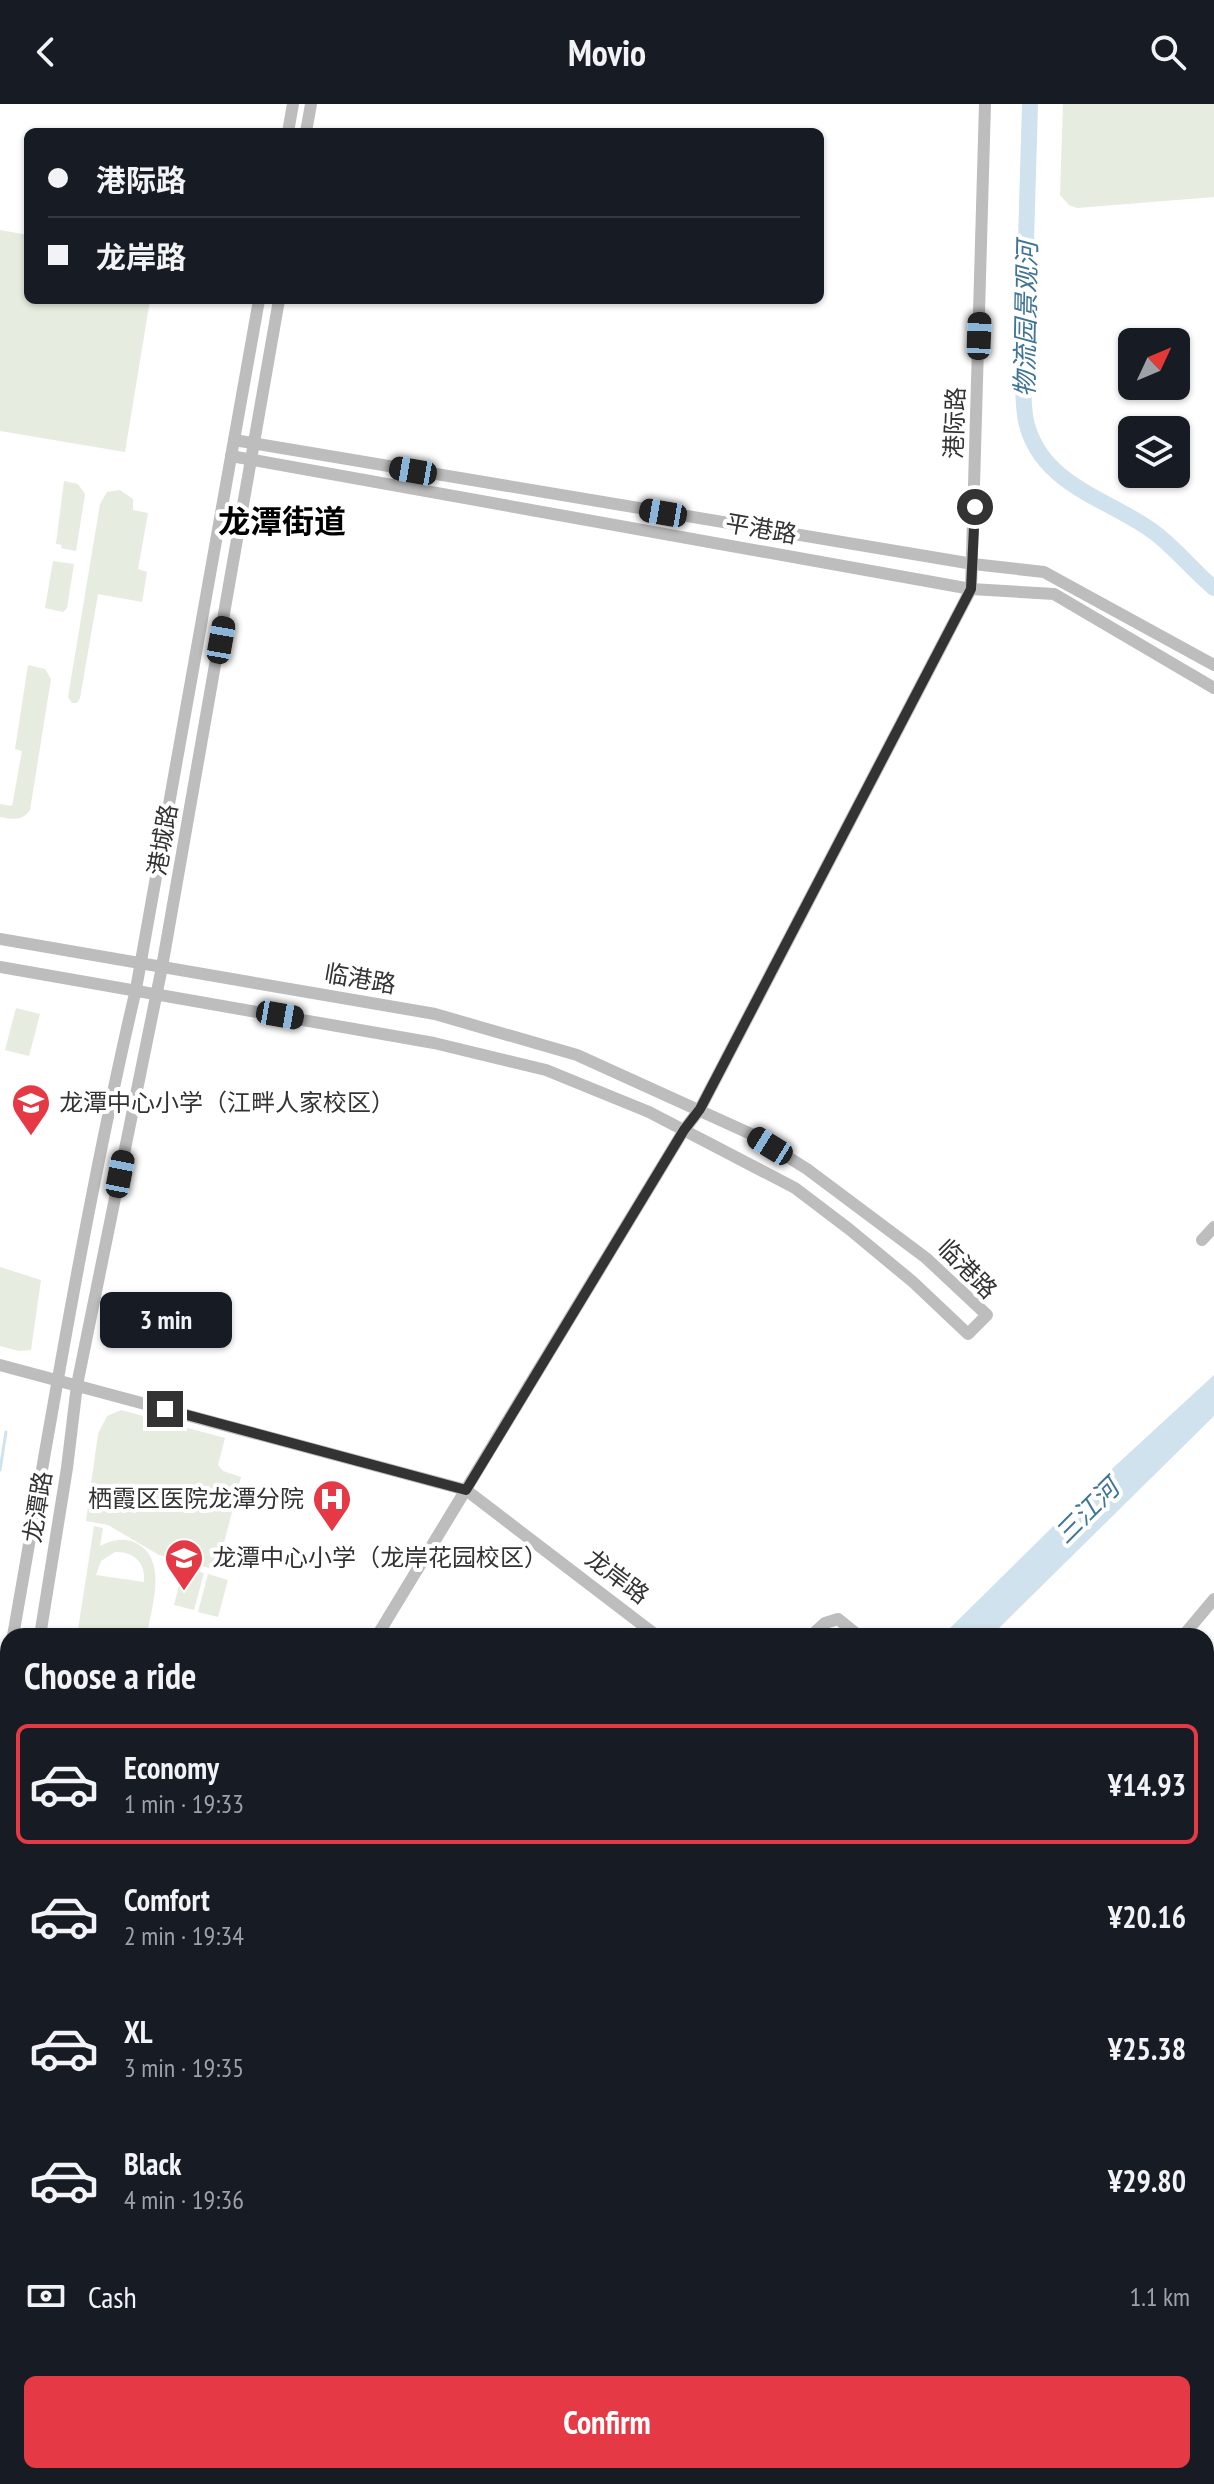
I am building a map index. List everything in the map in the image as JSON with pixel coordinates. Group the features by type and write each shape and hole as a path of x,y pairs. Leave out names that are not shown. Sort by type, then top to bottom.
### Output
{"street":[{"path":"289,128 293,104"},
{"path":"307,128 311,104"},
{"name":"港际路","path":"382,1628 684,1130 700,1109 971,589 985,104"},
{"name":"港城路","path":"58,1380 119,1060 136,989 258,304"},
{"name":"港城路","path":"77,1385 162,967 278,304"},
{"name":"平港路","path":"234,440 973,564 1044,572 1214,665"},
{"name":"平港路","path":"231,456 971,589 1054,594 1214,688"},
{"name":"临港路","path":"0,939 435,1014 577,1055 751,1134 807,1169 926,1258 987,1315 968,1334 902,1273 795,1188 649,1112 546,1070 434,1043 0,967"},
{"path":"1202,1240 1214,1227"},
{"name":"龙岸路","path":"0,1365 466,1490 647,1628"},
{"name":"龙潭路","path":"14,1628 58,1380"},
{"name":"龙潭路","path":"41,1628 77,1385"},
{"path":"1190,1628 1214,1599"},
{"path":"820,1628 838,1619 849,1628"}],"shaded area":[{"path":"1063,104 1214,104 1214,197 1077,208 1069,205 1060,195"},
{"path":"0,230 24,234 24,304 149,304 125,452 0,431"},
{"path":"64,481 78,484 85,494 76,551 56,544"},
{"path":"120,490 133,499 133,510 148,513 138,569 147,572 142,602 98,594 80,698 77,703 72,703 68,697 100,504 107,492"},
{"path":"53,561 74,564 67,608 63,612 45,608"},
{"path":"28,665 45,669 51,679 30,810 16,819 0,817 0,804 12,806 22,751 15,749"},
{"path":"16,1008 40,1014 29,1056 5,1050"},
{"path":"0,1267 41,1280 31,1350 19,1351 0,1346"},
{"path":"121,1410 225,1438 218,1465 223,1471 241,1477 217,1570 159,1555 108,1525 86,1521 98,1434 107,1416"},
{"path":"94,1526 103,1528 100,1546 127,1540 146,1551 155,1573 149,1628 78,1628","holes":["115,1552 128,1554 141,1564 144,1582 96,1575 101,1561"]},
{"path":"184,1567 204,1573 194,1610 174,1605"},
{"path":"208,1574 228,1580 218,1617 198,1612"}],"water":[{"name":"三江河","path":"1214,1375 1214,1416 999,1628 950,1628 1101,1479"}],"waterway":[{"name":"物流园景观河","path":"1030,104 1022,378 1026,421 1045,460 1060,475 1151,530 1214,588"},
{"path":"0,1470 6,1432"}],"place":[{"name":"龙潭中心小学（江畔人家校区）","path":"31,1137"},
{"name":"栖霞区医院龙潭分院","path":"332,1533"},
{"name":"龙潭中心小学（龙岸花园校区）","path":"184,1592"}],"district":[{"name":"龙潭街道","path":"282,522"}],"route":[{"path":"165,1409 466,1490 684,1130 700,1109 971,589 975,507"}]}
